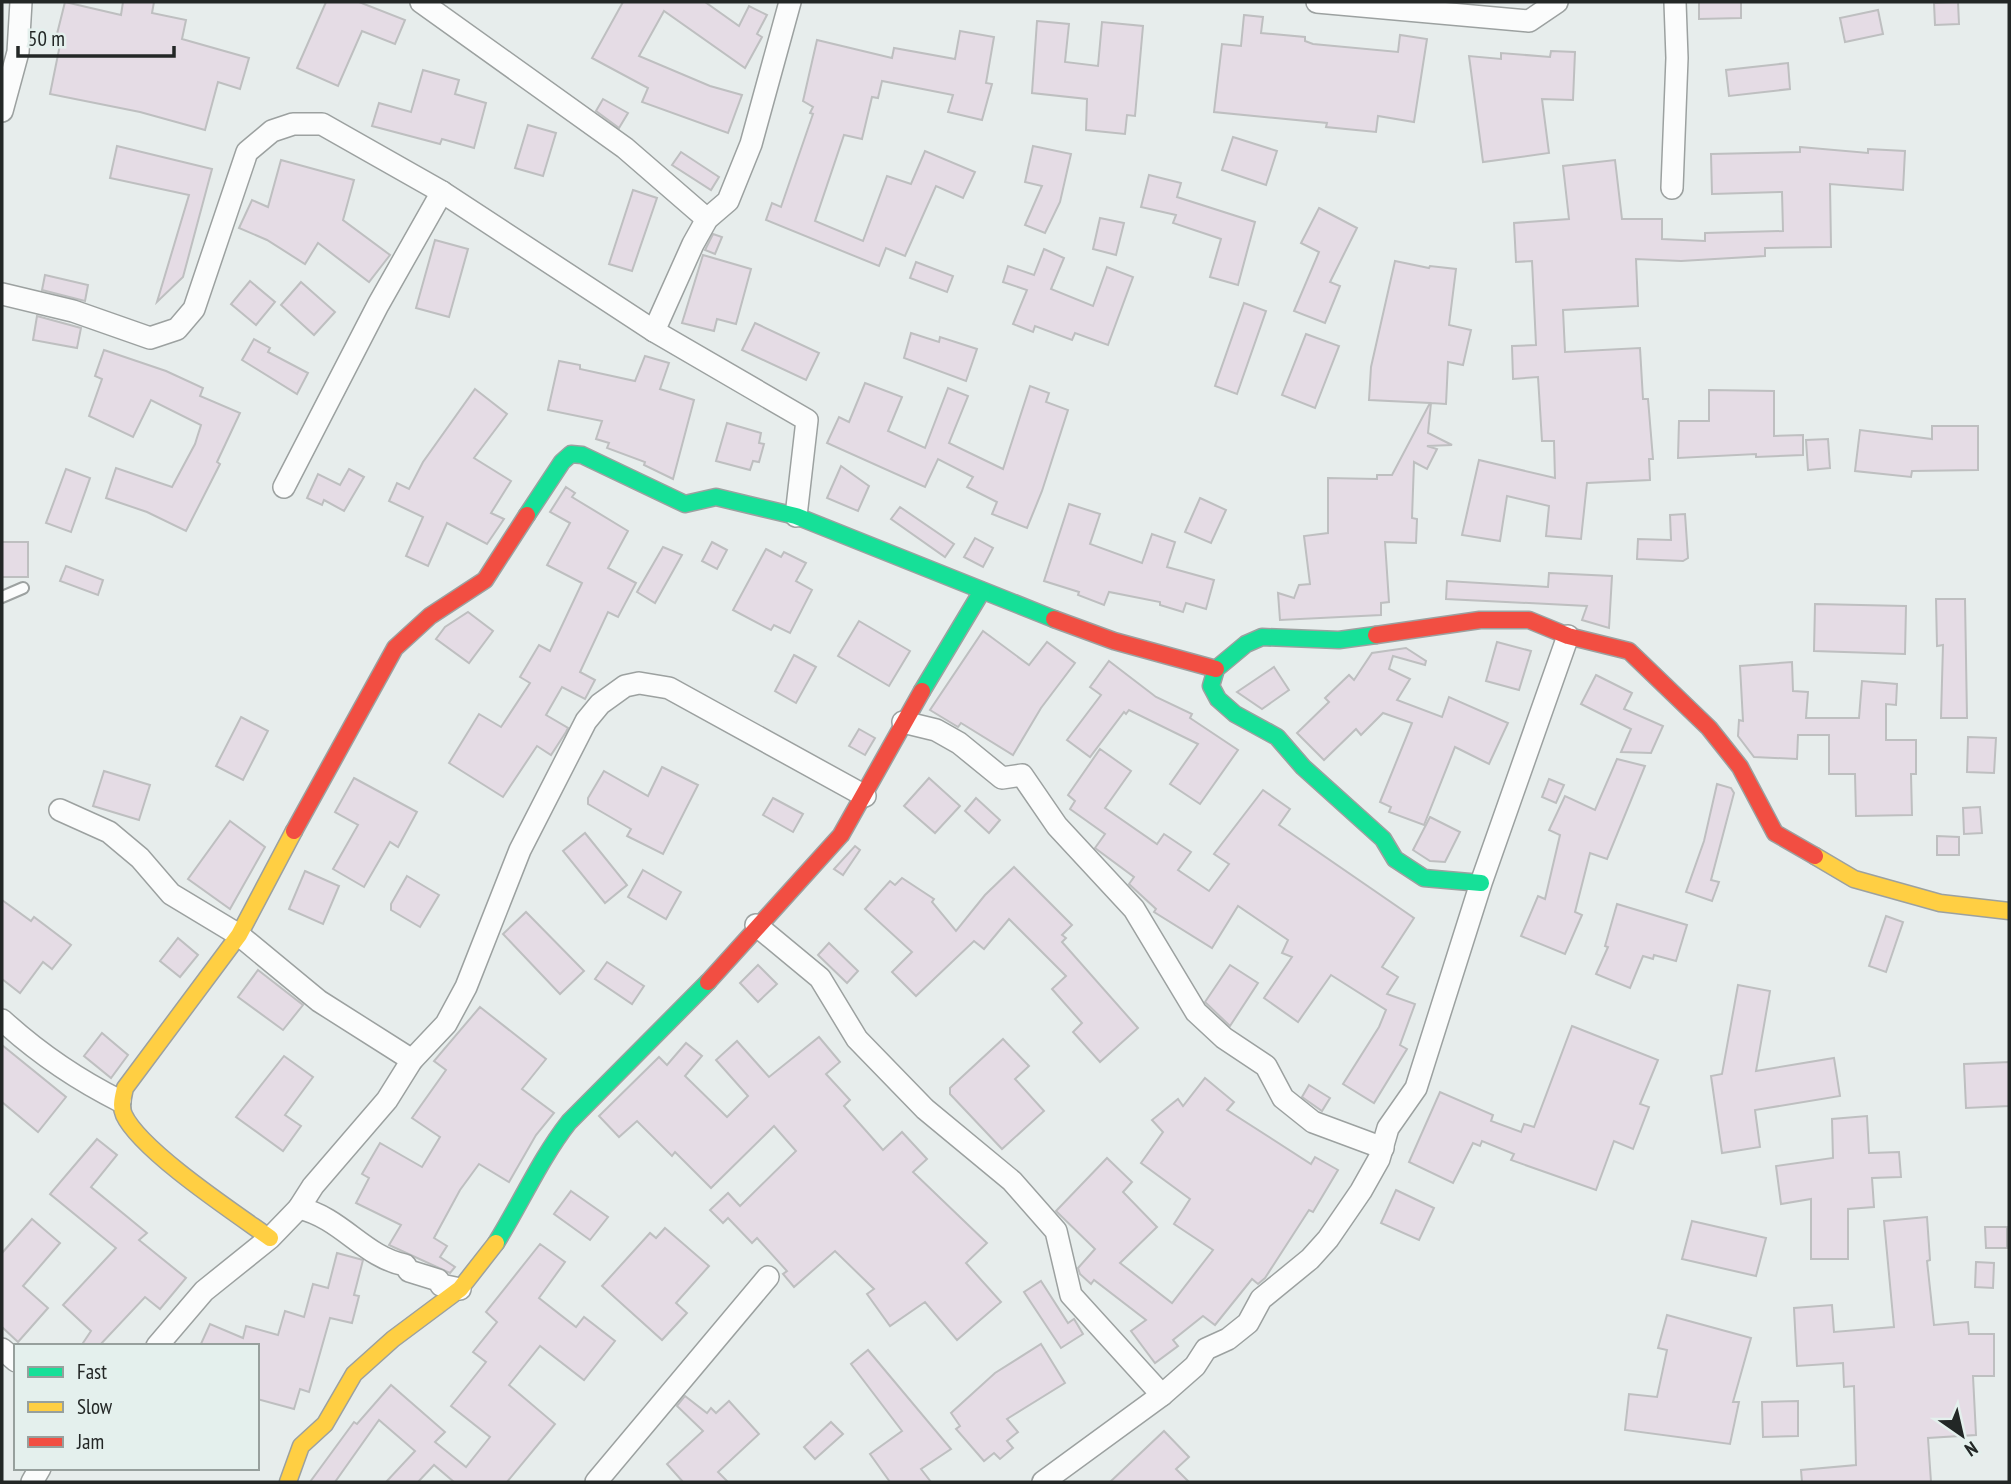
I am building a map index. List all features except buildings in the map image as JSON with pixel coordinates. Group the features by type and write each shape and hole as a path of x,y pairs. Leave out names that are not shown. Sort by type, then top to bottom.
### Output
{"street":[{"path":"2,111 18,52 21,2"},
{"path":"422,2 614,140 680,193 707,219"},
{"path":"654,331 684,262 707,219 728,201 751,144 790,2"},
{"path":"1317,2 1529,21 1558,2"},
{"path":"1672,188 1677,58 1675,2"},
{"path":"2,294 73,311 150,338 177,328 194,309 247,152 272,131 293,124 322,124 442,192 654,331 807,420 796,516"},
{"path":"284,487 378,304 442,192"},
{"path":"270,1238 220,1202 136,1131 124,1115 120,1101 125,1088 239,935 321,777 395,648 430,616 485,580 562,462 571,454 582,454 685,504 716,497 796,516 1114,641 1216,669"},
{"path":"288,1482 301,1446 325,1424 354,1374 393,1339 460,1289 495,1245 524,1198 550,1146 569,1122 694,998 742,947 756,925 841,835 865,796 903,722 982,591"},
{"path":"1481,883 1424,878 1395,859 1383,839 1303,767 1277,737 1235,715 1218,699 1211,686 1216,669 1246,644 1262,637 1339,640 1480,620 1529,620 1568,636 1629,651 1709,728 1740,767 1776,833 1854,879 1940,903 2009,911"},
{"path":"1043,1482 1162,1395 1195,1366 1206,1349 1228,1339 1248,1323 1261,1300 1310,1259 1361,1191 1383,1148 1388,1128 1416,1088 1481,883 1568,636"},
{"path":"159,1344 204,1291 270,1238 299,1208 313,1186 387,1101 412,1060 446,1024 458,1006 520,850 543,803 586,721 612,693 639,683 669,688 865,796"},
{"path":"903,722 936,730 959,743 1002,778 1023,775 1057,826 1134,909 1196,1012 1224,1038 1266,1066 1283,1098 1312,1122 1383,1148"},
{"path":"60,810 109,832 140,858 171,894 239,935 319,1001 412,1060"},
{"path":"756,925 820,978 857,1039 925,1109 1012,1181 1056,1231 1071,1295 1162,1395"},
{"path":"2,1020 19,1036 92,1087 120,1101"},
{"path":"299,1208 320,1213 387,1261 405,1265 409,1271 438,1280 441,1285 460,1289"},
{"path":"596,1482 768,1277"}],"lane":[{"path":"2,597 23,588"}],"traffic: fast":[{"path":"527,515 562,462 571,454 582,455 685,504 716,497 796,516 1054,619"},
{"path":"922,691 982,591"},
{"path":"1376,635 1339,640 1262,637 1246,644 1216,669 1211,686 1218,699 1235,714 1277,737 1303,767 1383,839 1395,859 1424,878 1481,883"},
{"path":"496,1243 540,1166 569,1122 708,982"}],"traffic: slow":[{"path":"270,1238 190,1181 149,1146 124,1115 122,1105 125,1088 239,935 294,831"},
{"path":"1815,856 1854,879 1940,903 2009,911"},
{"path":"288,1482 301,1446 325,1424 354,1374 393,1339 460,1289 496,1243"}],"traffic: jam":[{"path":"294,831 395,648 430,616 485,580 527,515"},
{"path":"1054,619 1114,641 1216,669"},
{"path":"1376,635 1480,620 1529,620 1568,636 1629,651 1709,728 1740,767 1775,833 1815,856"},
{"path":"708,982 841,835 922,691"}]}
